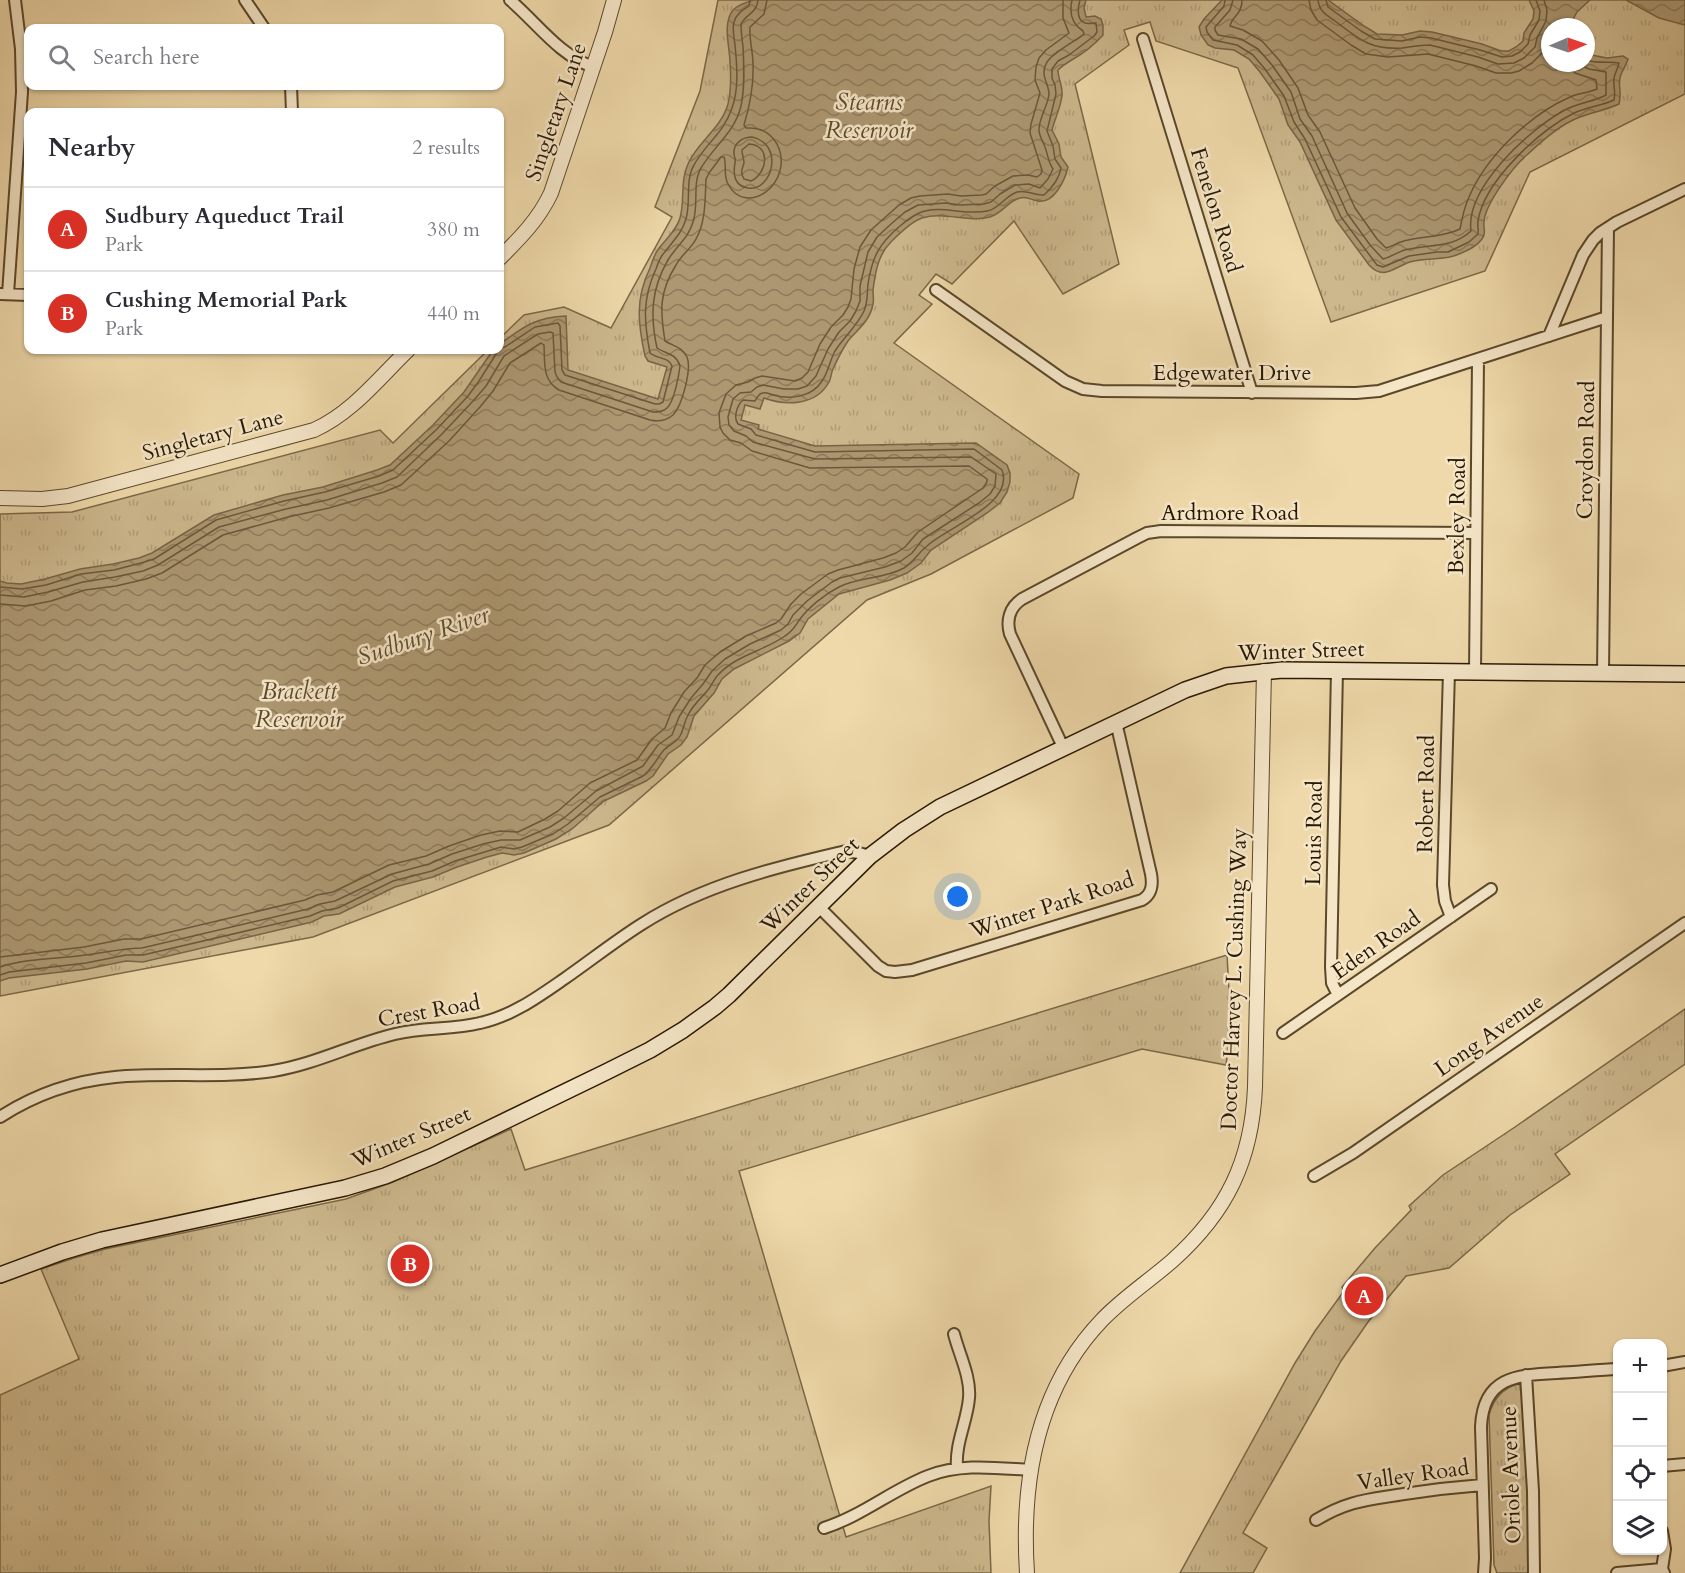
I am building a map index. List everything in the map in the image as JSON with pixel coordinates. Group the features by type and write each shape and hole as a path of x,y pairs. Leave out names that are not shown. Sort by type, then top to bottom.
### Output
{"main road":[{"name":"Winter Street","path":"0,1275 54,1254 102,1240 345,1188 385,1176 433,1156 629,1061 683,1030 715,1007 870,856 904,830 940,807 1116,722 1206,682 1226,676 1264,671 1685,674"}],"street":[{"path":"15,0 22,72 4,294 24,295"},
{"path":"244,0 261,24"},
{"path":"510,0 565,52 581,63 593,67"},
{"name":"Singletary Lane","path":"504,254 532,225 545,205 556,180 614,0"},
{"name":"Fenelon Road","path":"1143,39 1252,393"},
{"path":"291,90 292,108"},
{"path":"1549,336 1583,255 1593,240 1608,228 1685,189"},
{"name":"Croydon Road","path":"1603,673 1608,228"},
{"name":"Edgewater Drive","path":"936,290 1065,381 1083,389 1102,392 1356,393 1379,391 1607,317"},
{"name":"Singletary Lane","path":"0,498 42,499 68,496 314,430 349,408 404,354"},
{"name":"Bexley Road","path":"1474,672 1478,360"},
{"name":"Ardmore Road","path":"1064,747 1010,634 1008,628 1010,614 1016,603 1022,599 1137,538 1147,533 1161,531 1476,533"},
{"name":"Louis Road","path":"1336,670 1331,967 1332,983 1338,995"},
{"name":"Doctor Harvey L. Cushing Way","path":"1027,1573 1025,1522 1030,1470 1048,1405 1064,1373 1078,1350 1102,1320 1189,1245 1206,1226 1229,1192 1248,1144 1254,1096 1264,671"},
{"name":"Robert Road","path":"1449,671 1443,885 1445,901 1451,917"},
{"name":"Winter Park Road","path":"819,907 871,961 886,971 895,972 912,970 946,960 1136,903 1147,897 1152,887 1151,874 1116,722"},
{"name":"Crest Road","path":"0,1117 37,1097 68,1086 93,1081 131,1076 218,1076 273,1071 326,1058 366,1042 398,1033 481,1023 525,1005 642,924 699,894 823,856 851,851 870,856"},
{"name":"Eden Road","path":"1283,1033 1491,889"},
{"name":"Long Avenue","path":"1314,1176 1353,1153 1685,923"},
{"path":"954,1334 969,1392 968,1409 957,1450 957,1468"},
{"path":"1667,1364 1685,1362"},
{"path":"1484,1573 1480,1427 1482,1409 1491,1393 1506,1380 1526,1375 1613,1369"},
{"name":"Oriole Avenue","path":"1526,1375 1533,1491 1534,1573"},
{"path":"1667,1466 1685,1464"},
{"path":"824,1528 853,1517 929,1476 957,1468 981,1466 1030,1470"},
{"name":"Valley Road","path":"1316,1520 1330,1511 1357,1501 1482,1485"},
{"path":"1617,1573 1663,1571 1664,1555"}],"green space":[{"path":"718,0 1685,0 1685,94 1530,172 1485,271 1331,322 1238,68 1156,41 1150,22 1124,30 1129,45 1075,84 1119,264 1063,294 1014,221 952,284 936,274 919,295 932,304 894,343 1079,474 1073,498 931,574 867,600 609,825 313,937 0,996 0,514 72,512 380,430 393,443 484,354 504,354 504,334 524,315 564,307 611,328 672,217 655,207 700,91"},
{"path":"1227,955 1231,1026 1226,1065 1142,1049 739,1171 846,1537 991,1486 989,1521 991,1573 0,1573 0,1395 79,1359 41,1269 105,1249 346,1199 393,1182 511,1129 525,1170"},
{"path":"1685,1009 1685,1064 1555,1154 1570,1174 1510,1215 1449,1268 1406,1276 1368,1322 1341,1361 1243,1533 1267,1548 1253,1573 1180,1573 1295,1363 1344,1291 1342,1287 1411,1210 1409,1206 1443,1175"},
{"path":"1519,1384 1524,1388 1530,1569 1527,1573 1497,1573 1494,1565 1489,1415 1500,1395 1508,1388"}],"water":[{"name":"Brackett Reservoir","path":"753,0 1086,0 1084,8 1086,17 1095,16 1101,19 1103,35 1079,56 1058,70 1062,95 1052,130 1059,144 1061,157 1068,167 1054,195 1044,201 1020,198 990,217 973,219 930,216 909,226 890,243 883,253 876,271 873,304 869,315 846,344 833,369 830,381 823,390 809,400 800,402 773,401 764,398 760,409 745,405 741,420 759,425 758,429 815,446 976,443 1007,465 1010,482 1000,503 931,550 921,563 907,573 839,594 808,619 800,633 789,641 734,669 722,679 714,693 694,716 687,737 681,745 668,754 653,776 604,801 572,829 556,839 524,853 514,855 502,853 433,877 395,887 339,914 324,916 312,922 143,962 126,961 0,981 0,581 21,584 80,569 139,558 152,553 214,515 283,495 323,487 390,465 464,392 490,354 504,354 504,341 523,328 546,318 566,316 568,370 658,399 667,367 648,361 645,356 639,312 642,290 656,253 680,218 684,177 688,164 725,113 731,78 727,29 730,16 738,6"},
{"path":"1222,0 1328,0 1377,34 1402,35 1420,31 1432,32 1501,51 1509,51 1523,41 1524,33 1533,19 1534,11 1529,0 1590,0 1574,18 1541,18 1541,72 1595,72 1595,56 1607,58 1623,56 1628,59 1620,78 1619,104 1566,124 1522,159 1489,205 1484,222 1485,233 1480,242 1453,256 1416,261 1389,271 1379,272 1369,265 1336,220 1300,142 1288,125 1279,99 1249,59 1234,50 1208,45 1199,27"},
{"path":"1626,0 1685,0 1685,25 1659,18"}],"place":[{"name":"Cushing Memorial Park","path":"410,1264"},
{"name":"Sudbury Aqueduct Trail","path":"1364,1296"}],"water label":[{"name":"Stearns Reservoir","path":"869,116"},
{"name":"Sudbury River","path":"423,636"}]}
